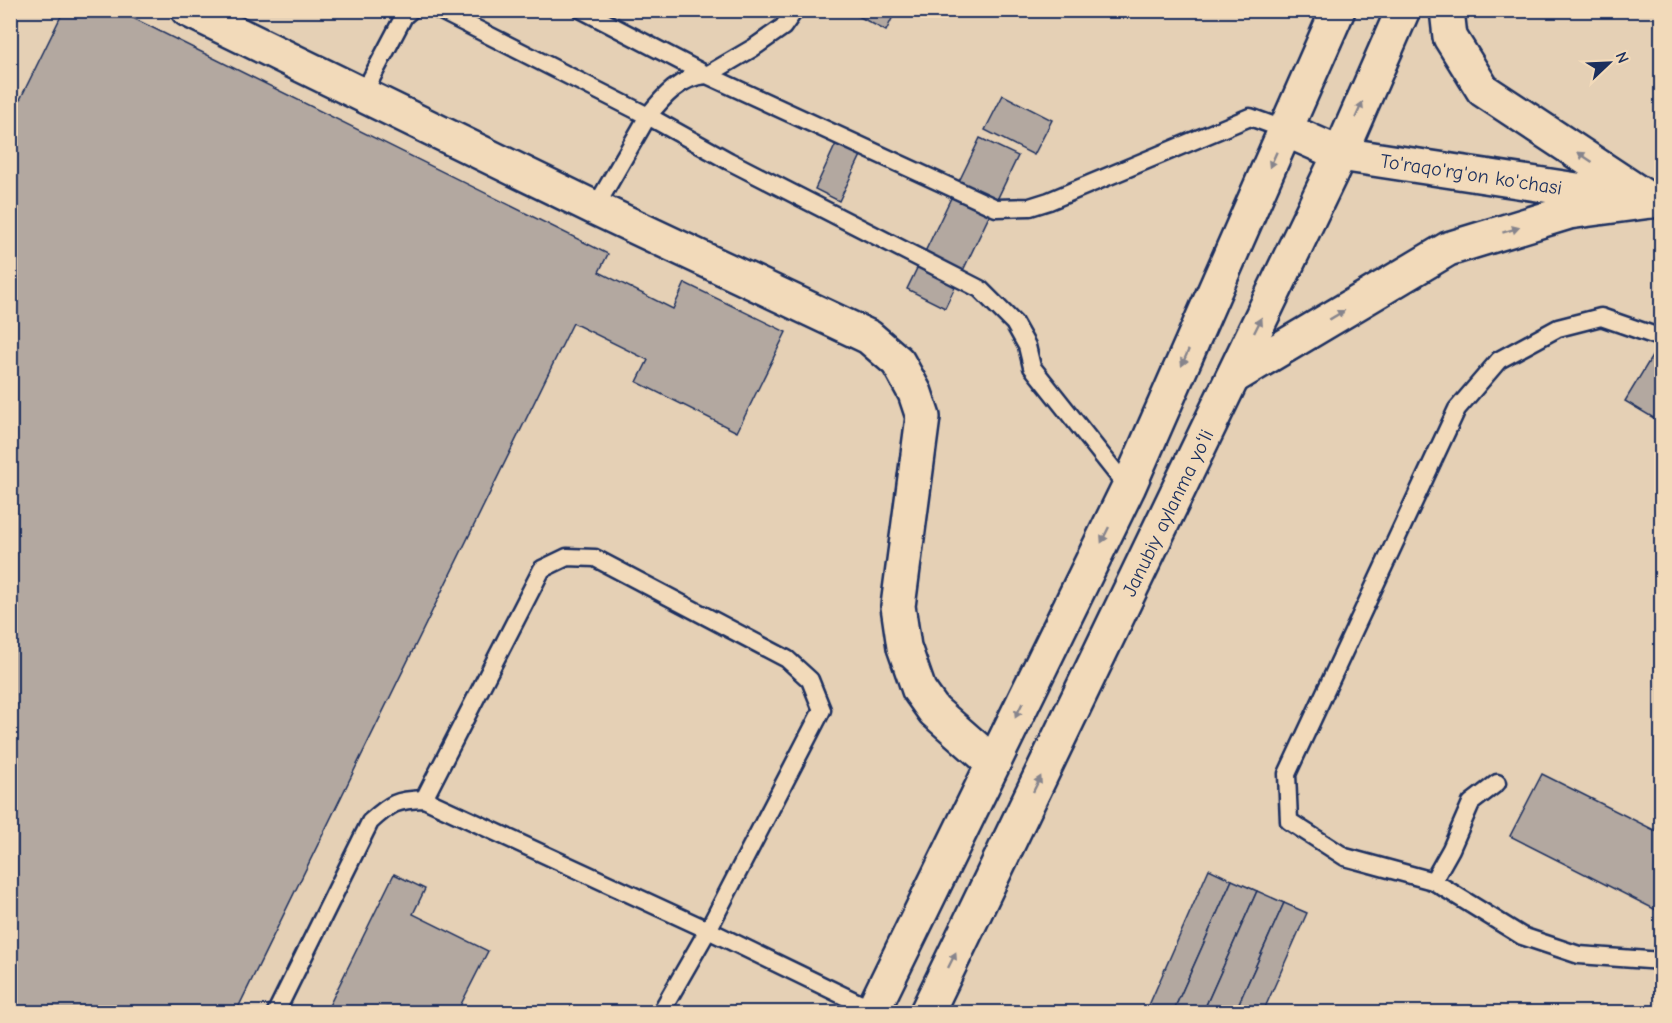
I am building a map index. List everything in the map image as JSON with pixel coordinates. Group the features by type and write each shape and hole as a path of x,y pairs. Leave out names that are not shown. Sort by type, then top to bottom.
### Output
{"main road":[{"path":"874,1012 1128,488 1338,10"},
{"name":"Janubiy aylanma yoʻli","path":"927,1012 1340,154 1403,10"},
{"path":"1447,10 1450,37 1483,90 1656,203"},
{"path":"194,12 362,96 869,337 898,362 915,393 923,417 898,606 904,647 920,690 934,711 993,763"},
{"name":"To'raqo'rg'on ko'chasi","path":"1286,130 1340,154 1656,203"},
{"path":"1233,377 1448,249 1569,212 1656,203"}],"lane":[{"path":"439,10 980,289 1014,323 1027,346 1032,367 1128,488"},
{"path":"582,10 707,75 996,208 1030,207 1049,201 1250,117 1286,130"},
{"path":"595,208 648,116 662,99 687,79 696,75 707,75 753,48 783,27 795,10"},
{"path":"362,96 407,12"},
{"path":"1662,339 1601,317 1558,328 1499,360 1456,409 1287,774 1289,821 1345,857 1432,880 1521,936 1579,955 1662,961"},
{"path":"424,799 542,569 567,557 595,558 787,659 810,680 822,710 708,930 661,1012"},
{"path":"1432,880 1451,849 1471,803 1497,783"},
{"path":"276,1012 370,822 385,808 400,800 424,799 708,930 874,1012"}],"building":[{"path":"64,10 117,10 608,254 599,272 673,309 685,283 786,332 737,432 637,382 648,360 573,323 236,1012 10,1012 10,120"},
{"path":"469,10 488,10 484,18"},
{"path":"847,10 896,10 886,31"},
{"path":"1003,95 1052,120 1034,155 985,130"},
{"path":"841,133 866,145 839,201 815,189"},
{"path":"980,138 1018,156 945,308 907,289"},
{"path":"1654,353 1662,357 1662,423 1625,401"},
{"path":"1542,774 1662,834 1662,913 1510,836"},
{"path":"1209,869 1232,880 1173,1012 1146,1012"},
{"path":"394,874 425,889 413,914 488,951 457,1012 326,1012"},
{"path":"1232,880 1257,891 1203,1012 1173,1012"},
{"path":"1257,891 1284,903 1235,1012 1203,1012"},
{"path":"1284,903 1307,913 1263,1012 1235,1012"}]}
